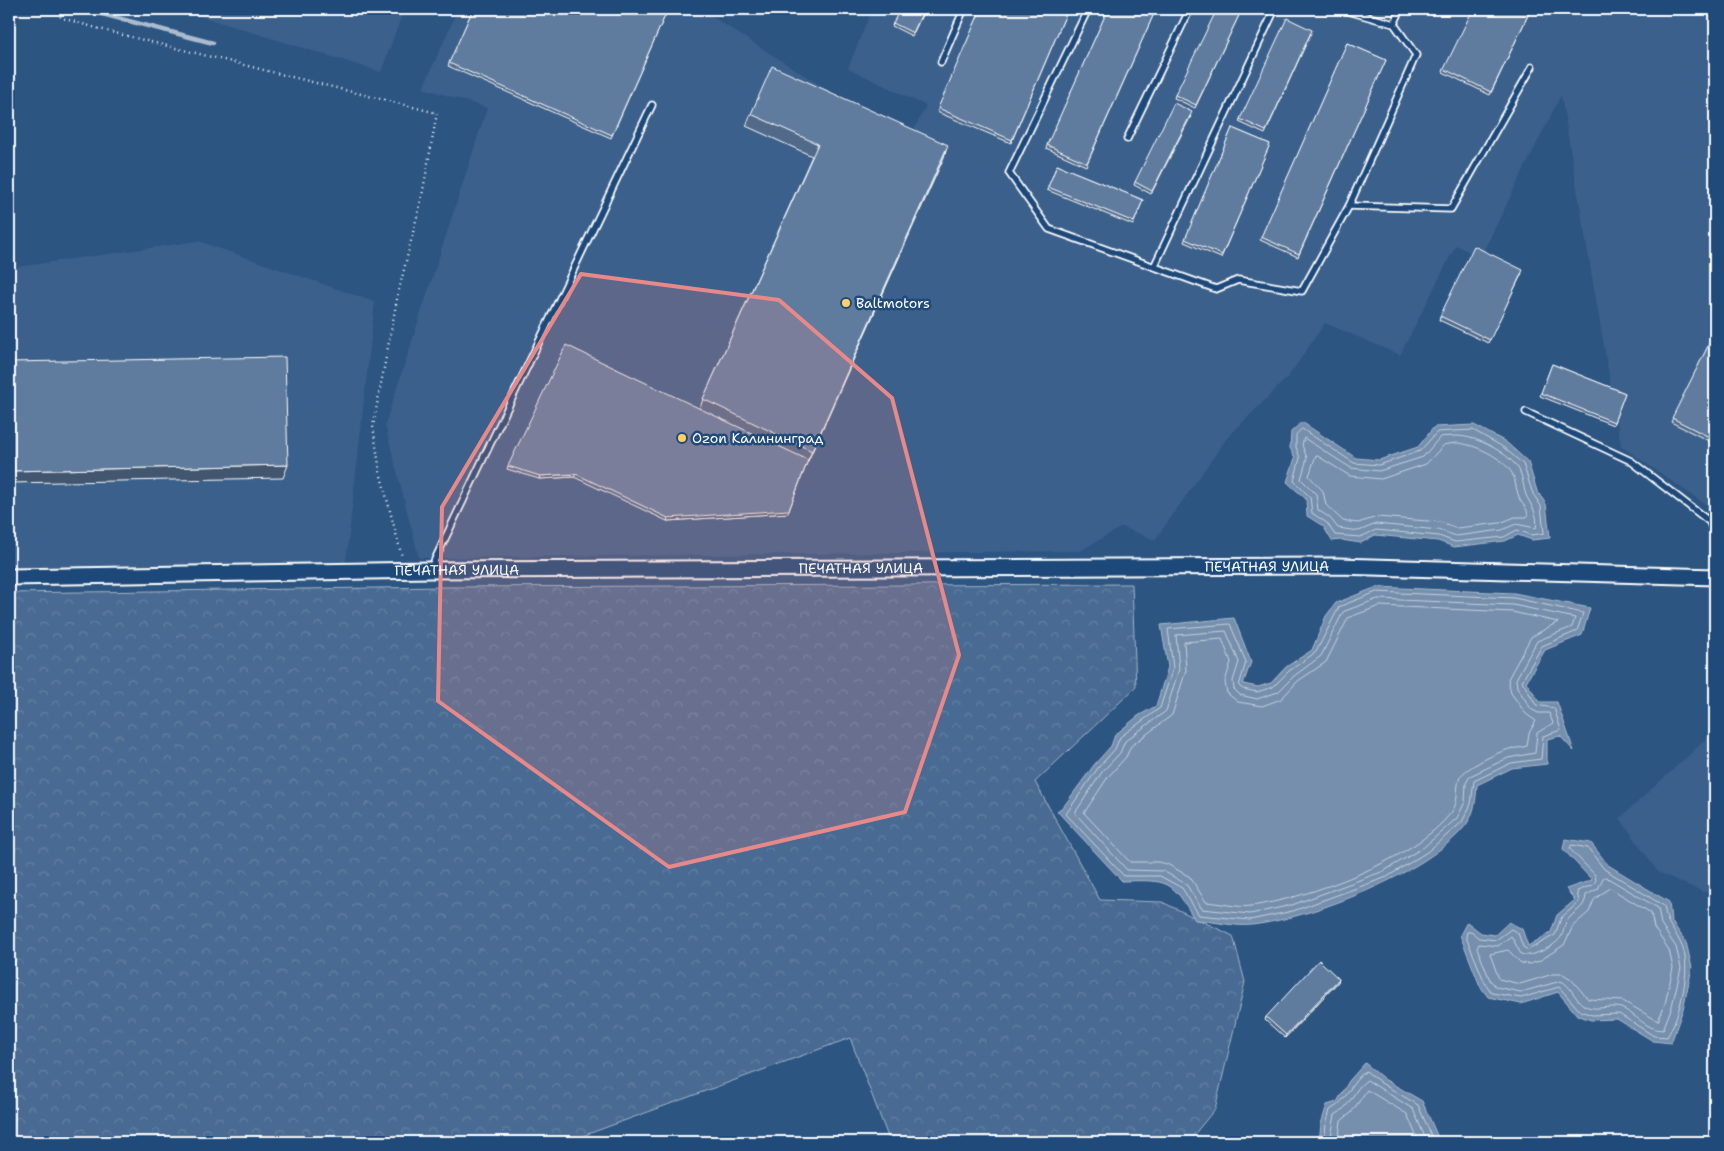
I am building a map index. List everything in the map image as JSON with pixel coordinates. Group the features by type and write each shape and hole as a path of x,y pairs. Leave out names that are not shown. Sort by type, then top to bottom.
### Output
{"street":[{"name":"ПЕЧАТНАЯ УЛИЦА","path":"9,577 405,570 1338,566 1715,577"}],"lane":[{"path":"941,62 964,9"},
{"path":"1088,9 1009,174 1049,229 1216,289 1238,280 1302,291 1349,206 1416,55 1394,24 1341,9"},
{"path":"1127,139 1190,9"},
{"path":"1154,267 1275,9"},
{"path":"1394,24 1401,9"},
{"path":"1349,206 1451,209 1532,67"},
{"path":"430,570 652,105"},
{"path":"1526,412 1631,461 1710,522"},
{"path":"1715,496 1710,522 1715,536"}],"path":[{"path":"53,9 62,18 107,31 437,113 422,196 398,294 373,426 380,472 405,570"}],"highlighted area":[{"path":"581,274 779,300 892,398 959,655 905,812 669,867 438,701 442,507"}],"shaded area":[{"path":"177,9 404,9 381,72"},
{"path":"458,9 700,9 908,141 926,106 848,68 872,9 1715,9 1715,511 1621,446 1561,95 1480,258 1456,245 1400,355 1325,323 1288,377 1226,439 1155,540 1122,527 1080,551 419,558 385,425 487,108 423,88"},
{"path":"198,241 375,302 345,571 9,572 9,268"},
{"path":"1715,731 1715,894 1701,891 1658,872 1620,818"}],"green space":[{"path":"1132,584 1136,687 1035,782 1100,900 1162,902 1233,936 1245,982 1215,1109 1188,1142 890,1142 850,1038 566,1142 9,1142 9,593 447,587"}],"water":[{"path":"1302,422 1356,458 1379,460 1418,447 1434,427 1474,425 1506,442 1528,462 1537,491 1546,504 1550,538 1532,540 1518,535 1505,541 1454,547 1438,541 1375,535 1361,543 1341,540 1332,541 1323,526 1307,516 1306,499 1287,482 1295,458 1290,448 1291,432"},
{"path":"1377,587 1514,593 1590,608 1582,635 1545,650 1526,682 1540,702 1557,702 1574,751 1560,736 1547,739 1547,764 1512,768 1477,785 1473,811 1466,825 1448,843 1425,860 1397,876 1336,903 1277,921 1252,925 1195,920 1180,896 1167,885 1150,881 1122,881 1057,811 1064,806 1094,765 1111,746 1115,735 1138,716 1156,706 1168,667 1161,625 1234,618 1251,662 1243,684 1258,687 1271,683 1286,667 1312,650 1326,616 1336,603"},
{"path":"1565,839 1591,843 1608,865 1669,902 1671,921 1686,942 1692,968 1683,1009 1671,1043 1653,1041 1617,1019 1591,1020 1577,1015 1558,992 1521,1004 1488,997 1480,986 1460,935 1467,922 1481,933 1495,935 1509,922 1522,929 1528,946 1551,932 1557,915 1575,900 1566,889 1592,880 1563,849"},
{"path":"1365,1063 1384,1079 1422,1101 1440,1142 1319,1142 1321,1124 1327,1105 1337,1102 1349,1081"}],"building":[{"path":"473,9 668,9 612,135 449,63"},
{"path":"900,9 924,9 913,33 893,23"},
{"path":"981,9 1068,9 1012,140 938,108"},
{"path":"1108,9 1156,9 1087,163 1047,145"},
{"path":"1217,9 1242,9 1196,105 1175,95"},
{"path":"1473,9 1531,9 1491,92 1444,69"},
{"path":"1287,18 1312,30 1266,131 1240,119"},
{"path":"1347,43 1386,60 1299,254 1261,237"},
{"path":"772,66 948,145 812,451 703,399 818,144 751,114"},
{"path":"1174,103 1192,112 1152,191 1135,182"},
{"path":"1232,128 1270,144 1222,255 1185,239"},
{"path":"1057,165 1143,200 1134,222 1048,187"},
{"path":"1474,246 1523,270 1490,340 1440,316"},
{"path":"1715,332 1715,440 1672,418"},
{"path":"566,345 808,460 789,510 668,518 576,474 540,476 508,466"},
{"path":"285,357 288,465 9,471 9,362"},
{"path":"1552,364 1625,393 1614,422 1541,393"},
{"path":"1319,960 1339,979 1286,1035 1266,1017"}],"waterway":[{"path":"83,9 213,43"}],"place":[{"name":"Baltmotors","path":"846,303"},
{"name":"Ozon Калининград","path":"682,438"}]}
